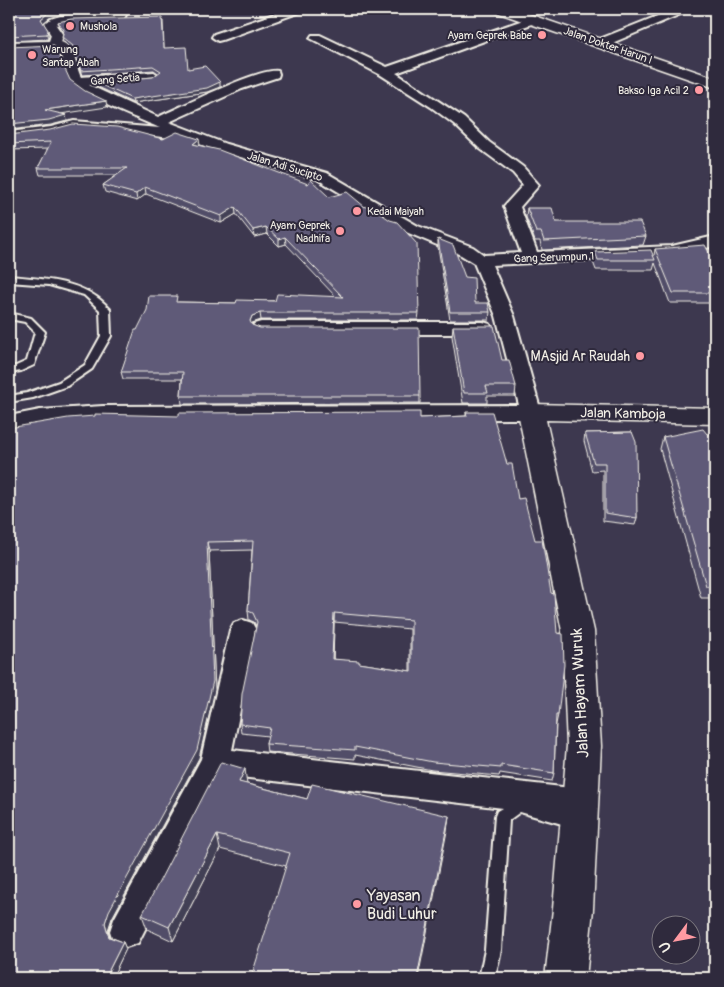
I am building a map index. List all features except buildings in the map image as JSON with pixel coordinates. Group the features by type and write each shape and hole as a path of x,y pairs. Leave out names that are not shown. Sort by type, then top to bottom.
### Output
{"street":[{"path":"54,44 57,35 50,24 52,22 72,18 118,19 124,9"},
{"path":"218,37 299,9"},
{"name":"Jalan Dokter Harun I","path":"500,9 715,83"},
{"path":"600,43 684,9"},
{"path":"386,72 534,20"},
{"path":"316,38 386,72 436,104 484,145 518,170 531,185 512,206 531,258"},
{"path":"9,46 60,45 66,51 71,73 77,82"},
{"path":"159,122 237,86 273,74"},
{"name":"Gang Setia","path":"77,82 154,76"},
{"name":"Jalan Adi Sucipto","path":"77,82 86,89 181,133 221,147 322,176 412,229 467,250 481,260"},
{"path":"9,136 37,134 74,125 102,126 164,135 181,133"},
{"name":"Gang Serumpun 1","path":"481,260 672,251 715,241"},
{"path":"9,423 40,417 103,413 531,412 509,328 481,260"},
{"path":"261,328 509,328"},
{"name":"Jalan Kamboja","path":"531,412 715,416"},
{"name":"Jalan Hayam Wuruk","path":"531,412 578,631 584,746 574,909 566,978"},
{"path":"126,931 215,761 243,630"},
{"path":"215,761 580,812"}],"lane":[{"path":"9,279 50,282 86,293 105,309 106,336 89,367 63,384 29,396 9,399"},
{"path":"9,316 28,320 40,332 31,363 9,370"},
{"path":"487,978 493,950 502,816 519,805 580,812"}],"place":[{"name":"Mushola","path":"70,26"},
{"name":"Ayam Geprek Babe","path":"542,35"},
{"name":"Warung Santap Abah","path":"32,55"},
{"name":"Bakso Iga Acil 2","path":"699,90"},
{"name":"Kedai Maiyah","path":"357,211"},
{"name":"Ayam Geprek Nadhifa","path":"340,231"},
{"name":"MAsjid Ar Raudah","path":"640,356"},
{"name":"Yayasan Budi Luhur","path":"357,904"}]}
